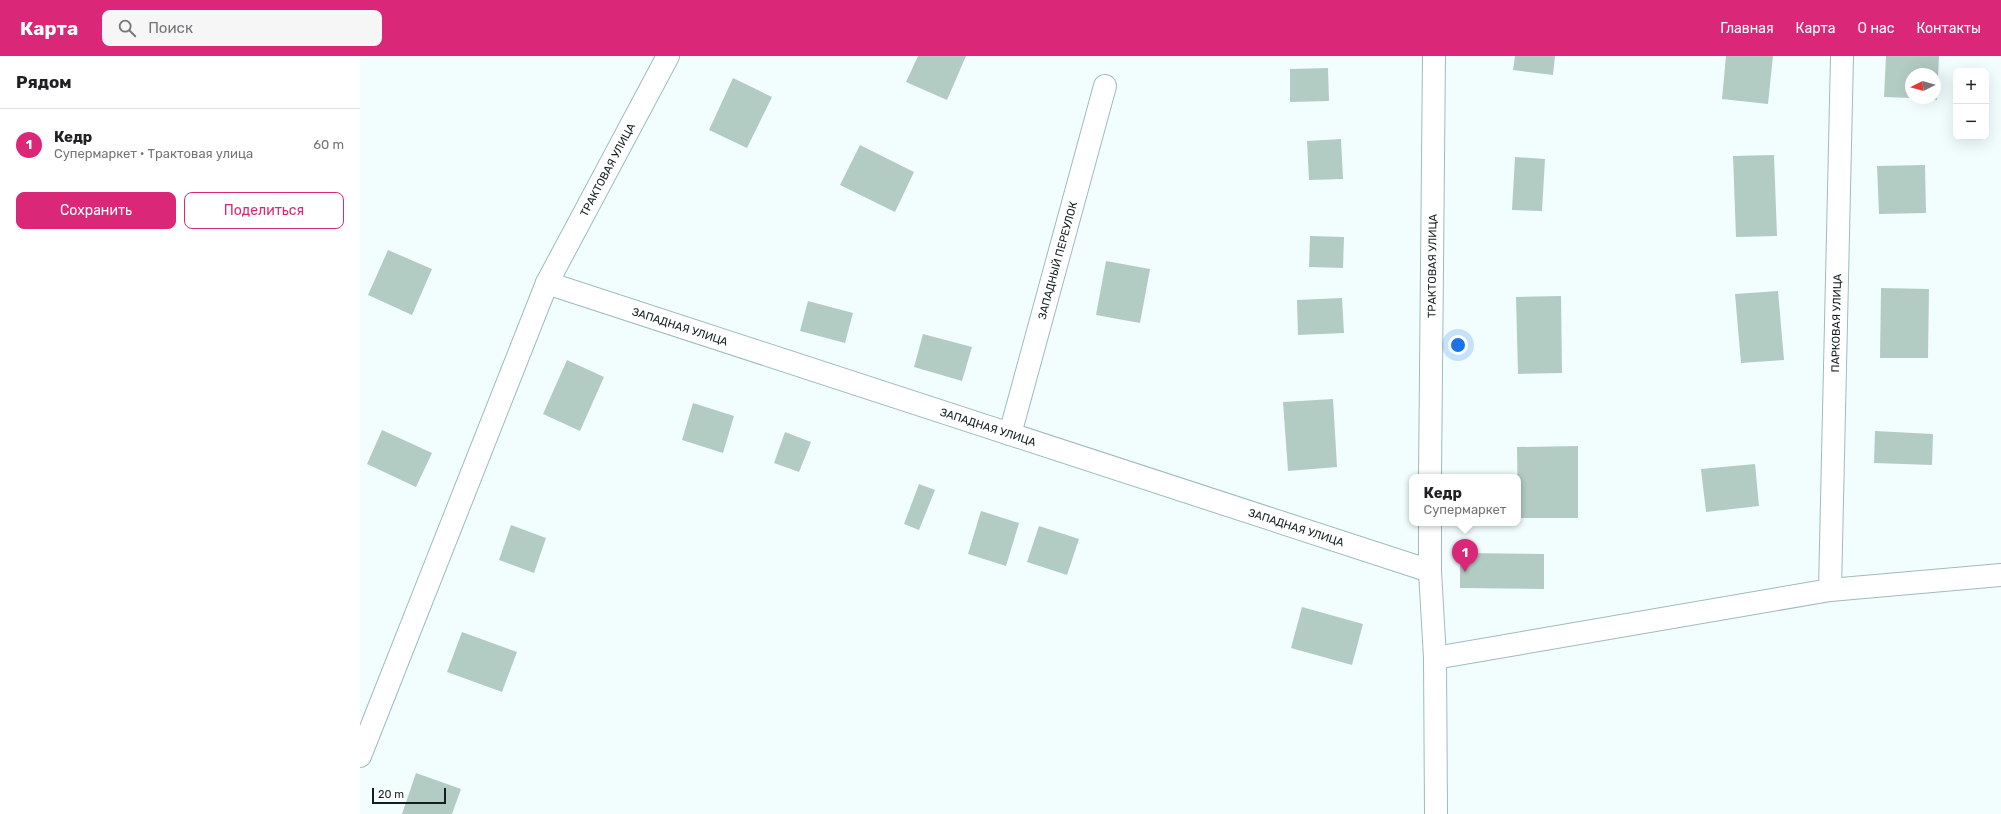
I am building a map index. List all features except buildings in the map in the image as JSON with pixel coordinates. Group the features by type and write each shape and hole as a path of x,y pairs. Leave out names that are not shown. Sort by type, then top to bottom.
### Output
{"street":[{"name":"ТРАКТОВАЯ УЛИЦА","path":"360,756 547,283 668,56"},
{"name":"ТРАКТОВАЯ УЛИЦА","path":"1430,474 1434,56"},
{"name":"ПАРКОВАЯ УЛИЦА","path":"1830,590 1842,56"},
{"name":"ЗАПАДНЫЙ ПЕРЕУЛОК","path":"1010,434 1105,86"},
{"name":"ЗАПАДНАЯ УЛИЦА","path":"547,283 1430,571"},
{"path":"1430,526 1430,571 1435,658 1436,814"},
{"path":"1435,658 1830,590 2001,575"}],"place":[{"name":"Кедр","path":"1465,572"}]}
